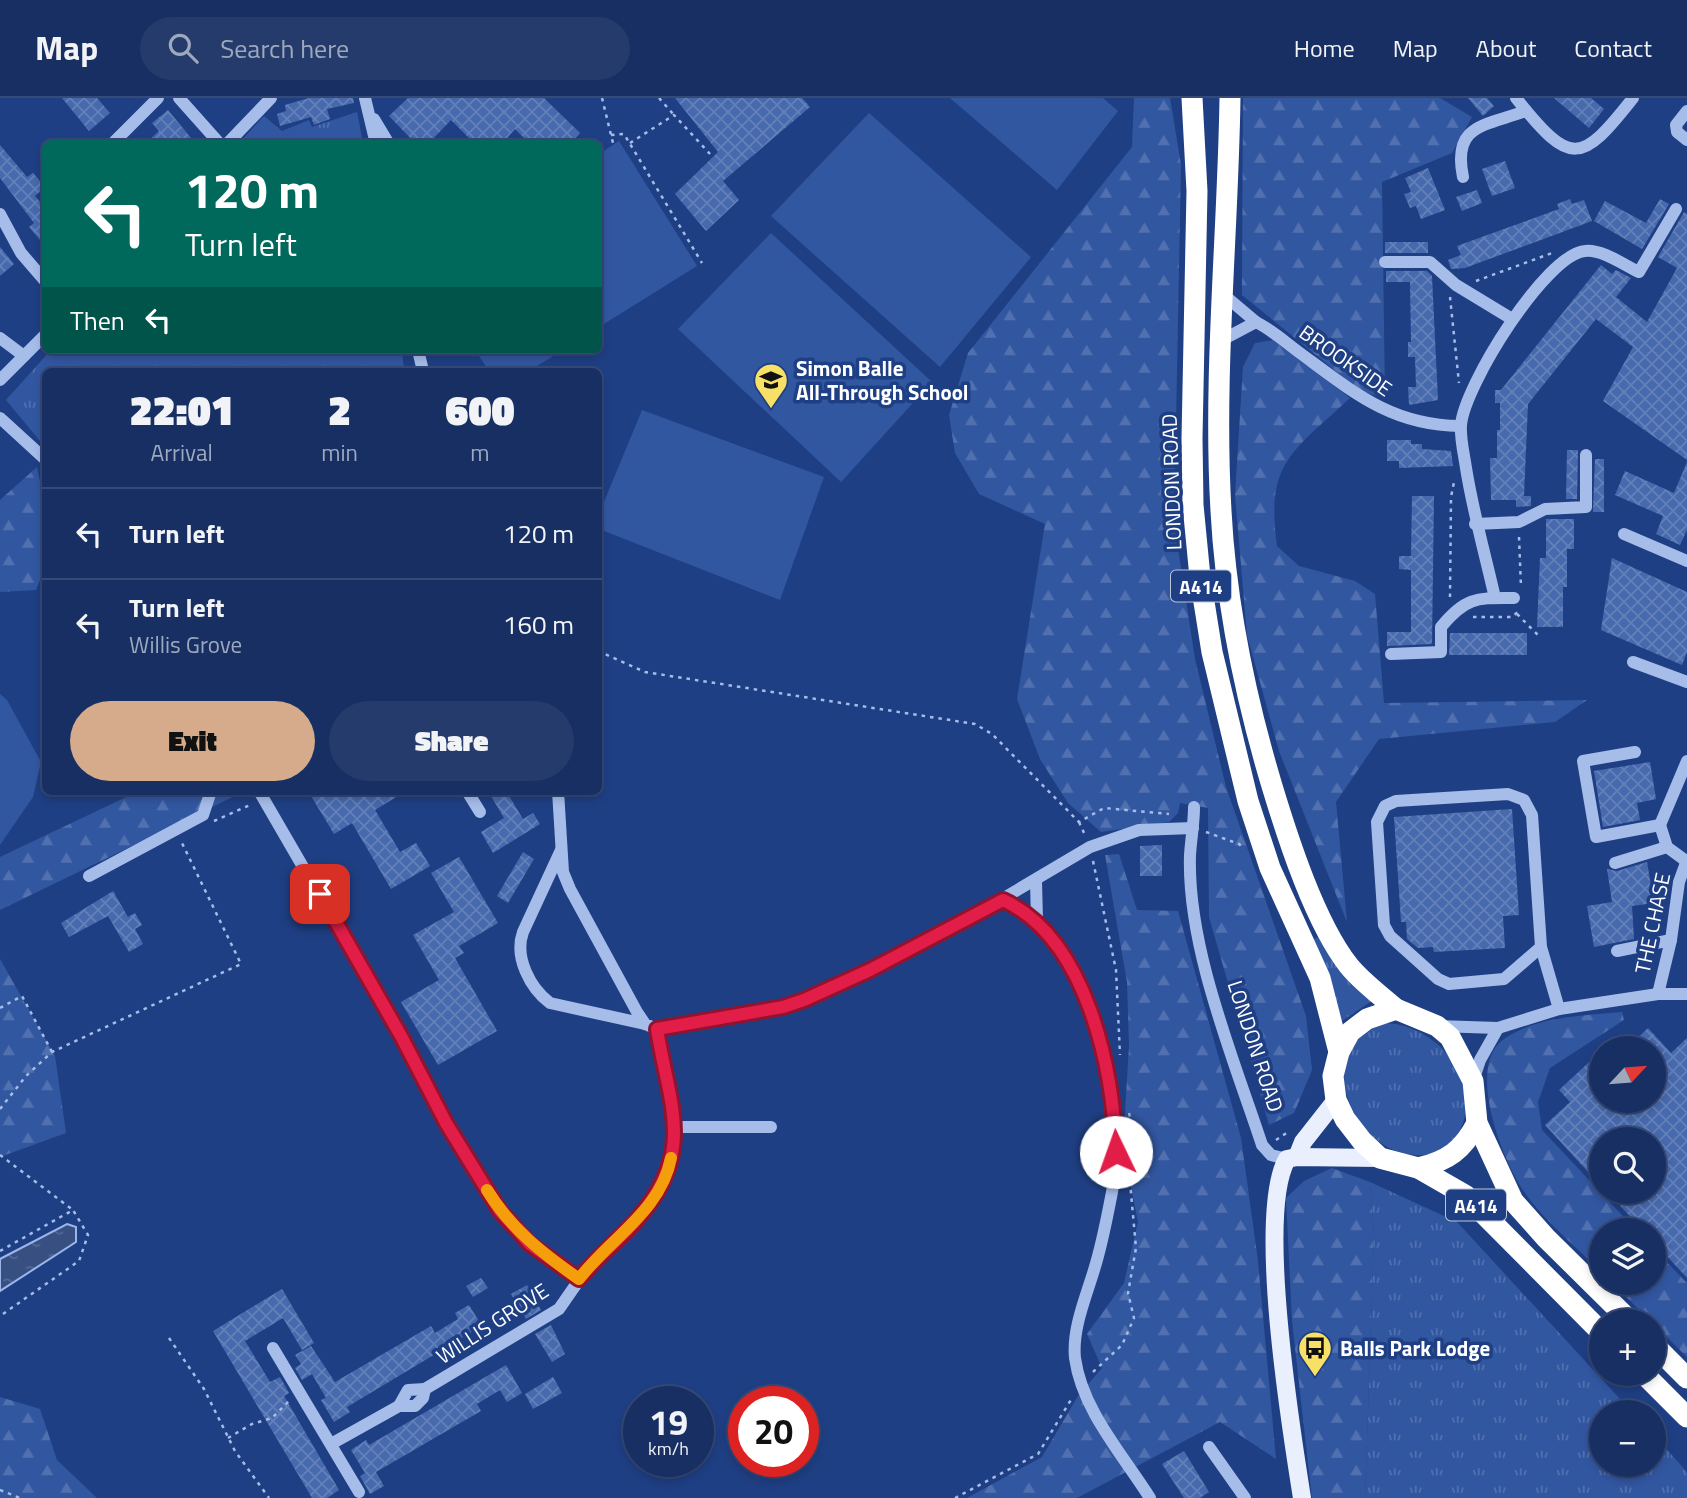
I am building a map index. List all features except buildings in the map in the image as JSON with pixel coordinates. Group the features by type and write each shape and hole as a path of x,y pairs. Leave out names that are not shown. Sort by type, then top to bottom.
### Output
{"highway":[{"name":"LONDON ROAD","path":"1192,98 1197,191 1193,505 1200,577 1212,652 1248,802 1270,868 1320,978 1339,1052"},
{"name":"A414","path":"1230,98 1222,340 1221,511 1237,650 1255,728 1280,814 1326,926 1349,965 1396,1009"},
{"path":"1396,1009 1437,1026 1465,1061 1474,1081 1478,1123 1469,1140 1456,1154 1441,1162 1418,1168 1380,1158 1362,1141 1336,1100 1333,1076 1339,1052 1350,1032 1367,1019 1396,1009"},
{"name":"A414","path":"1478,1123 1513,1201 1618,1309"},
{"name":"A414","path":"1418,1168 1465,1195 1589,1320"},
{"path":"1666,1357 1687,1378"},
{"path":"1656,1386 1687,1417"}],"main road":[{"path":"1302,1498 1289,1414 1274,1219 1279,1174 1336,1100"},
{"path":"1292,1158 1380,1158"}],"street":[{"path":"116,140 158,98"},
{"path":"179,98 216,140"},
{"path":"231,140 271,98"},
{"path":"365,98 375,140"},
{"path":"1516,98 1526,111 1567,148 1580,149 1601,138 1633,98"},
{"path":"1463,177 1459,156 1461,143 1468,134 1526,111"},
{"path":"1687,111 1676,125 1677,132 1687,140"},
{"path":"370,113 387,140"},
{"path":"1495,598 1475,524 1460,426 1470,391 1512,319 1564,260 1575,253 1597,252 1639,272 1676,209"},
{"path":"0,214 21,253 42,277"},
{"path":"1385,262 1430,262 1456,285 1512,319"},
{"name":"BROOKSIDE","path":"1224,295 1255,322 1274,332 1374,407 1435,424 1460,426"},
{"path":"1222,340 1255,322"},
{"path":"0,338 24,356"},
{"path":"0,380 42,338"},
{"path":"0,418 42,456"},
{"path":"1475,524 1518,522 1545,509 1586,507 1586,455"},
{"path":"1624,534 1687,561"},
{"path":"1391,654 1441,652 1441,627 1474,598 1514,598"},
{"path":"1633,662 1686,678"},
{"path":"1635,752 1583,761 1596,837 1661,825"},
{"path":"1686,861 1667,848 1661,825 1687,761"},
{"path":"1541,947 1504,979 1449,984 1438,979 1390,936 1384,925 1377,822 1385,806 1396,801 1508,794 1524,800 1532,815 1541,947 1559,1009"},
{"path":"89,876 203,815 210,795"},
{"path":"262,795 401,1036 446,1123 500,1211 530,1244 579,1279"},
{"path":"469,795 480,813"},
{"name":"WILLIS GROVE","path":"331,1444 399,1406 415,1406 423,1398 425,1389 559,1309 579,1279 638,1219 659,1192 668,1172 676,1126 651,1026 570,889 563,872 558,795"},
{"name":"LONDON ROAD","path":"1194,807 1190,855 1192,884 1209,984 1264,1147"},
{"path":"561,849 518,946 522,962 540,995 550,1003 651,1026 783,1007 814,996 1003,900 1090,847 1139,830 1193,824"},
{"path":"1615,863 1667,848"},
{"name":"THE CHASE","path":"1658,994 1681,907 1686,861"},
{"path":"1036,881 1037,921"},
{"path":"1003,900 1037,921 1058,948 1083,993 1105,1058 1115,1119 1116,1152 1112,1191 1078,1331 1075,1356 1082,1382 1105,1432 1150,1498"},
{"path":"1617,951 1671,940"},
{"path":"1437,1026 1497,1028 1559,1009 1658,994 1687,994"},
{"path":"1474,1081 1480,1060 1497,1028"},
{"path":"676,1126 771,1126"},
{"path":"1264,1147 1271,1154 1292,1158"},
{"path":"273,1348 359,1492"},
{"path":"1209,1447 1245,1498"}],"path":[{"path":"603,98 613,143"},
{"path":"659,98 710,154"},
{"path":"630,143 674,116"},
{"path":"611,135 624,134 702,263"},
{"path":"1517,614 1539,636"},
{"path":"602,653 645,672 975,724 992,734 1079,822 1104,808 1158,812 1239,844 1246,851"},
{"path":"204,827 262,795"},
{"path":"0,1109 26,1076 52,1052 241,964 179,838"},
{"path":"0,1008 22,996 52,1052"},
{"path":"1264,1147 1294,1127"},
{"path":"0,1155 74,1210 88,1235 79,1261 0,1316"},
{"path":"0,1251 74,1210"},
{"path":"169,1338 204,1389 228,1438 269,1498"},
{"path":"955,1498 1038,1454 1082,1382"},
{"path":"228,1438 252,1424 272,1418 282,1406 300,1393"},
{"path":"0,1490 20,1498"}],"green space":[{"path":"950,98 1103,98 1118,111 1057,190"},
{"path":"1134,98 1170,98 1181,165 1174,523 1195,659 1226,787 1306,1016 1312,1070 1294,1113 1269,1125 1209,917 1208,808 1180,803 1178,813 1169,822 1101,832 1068,803 1040,759 1017,699 1045,524 979,494 955,453 949,415 968,353 1132,147"},
{"path":"1243,98 1440,98 1472,117 1452,153 1382,182 1385,399 1359,390 1242,295"},
{"path":"357,112 362,140 242,140 264,116 282,131 309,120 312,127"},
{"path":"869,113 1031,257 940,367 771,216"},
{"path":"619,141 697,266 602,325 602,152"},
{"path":"771,233 932,382 841,482 678,329"},
{"path":"1273,340 1350,398 1299,446 1280,476 1275,495 1274,517 1277,546 1299,566 1355,581 1375,594 1384,703 1587,700 1555,722 1379,739 1336,802 1347,922 1279,751 1247,635 1235,495 1243,367 1255,343"},
{"path":"47,354 402,354 404,368 42,368 42,443 6,400"},
{"path":"478,354 557,354 534,368 487,368"},
{"path":"642,410 824,477 780,600 602,530 602,507"},
{"path":"37,467 42,493 42,575 36,590 0,592 0,500"},
{"path":"0,694 7,700 41,762 33,797 0,845"},
{"path":"131,795 237,795 0,910 0,857"},
{"path":"1119,854 1137,910 1178,911 1241,1138 1258,1261 1276,1459 1220,1422 1077,1498 967,1498 1042,1457 1078,1396 1102,1368 1087,1334 1124,1283 1138,1222 1123,1147 1129,1045 1127,982 1105,855"},
{"path":"1321,936 1373,1000 1339,1023 1311,940"},
{"path":"0,959 55,1056 66,1133 0,1157"},
{"path":"1622,1012 1624,1020 1599,1036 1589,1036 1589,1043 1550,1068 1538,1102 1542,1130 1589,1180 1589,1204 1612,1204 1625,1218 1589,1218 1589,1260 1538,1210 1521,1187 1497,1133 1487,1089 1488,1069 1493,1052 1504,1039 1517,1031 1546,1021"},
{"path":"1386,1023 1404,1026 1437,1044 1460,1073 1465,1090 1466,1109 1461,1128 1450,1144 1434,1153 1407,1154 1383,1145 1364,1127 1350,1105 1344,1080 1347,1057 1361,1037"},
{"path":"1332,1168 1370,1182 1374,1235 1365,1498 1312,1498 1292,1321 1286,1198 1304,1181"},
{"path":"1370,1182 1457,1222 1589,1365 1589,1386 1608,1386 1621,1400 1589,1400 1589,1477 1666,1477 1666,1448 1687,1472 1687,1498 1365,1498 1374,1235"},
{"path":"1666,1261 1687,1283 1687,1357 1666,1336 1666,1309 1638,1309 1624,1295 1666,1295"},
{"path":"0,1397 40,1409 57,1460 97,1498 0,1498"}],"water":[{"path":"67,1224 76,1227 76,1242 0,1291 0,1259"}],"slow traffic":[{"path":"487,1190 500,1211 530,1244 579,1279 638,1219 659,1192 671,1158"}],"place":[{"name":"Simon Balle All-Through School","path":"771,410"},
{"name":"Balls Park Lodge","path":"1315,1378"}],"route":[{"path":"320,894 401,1036 446,1123 500,1211 530,1244 579,1279 638,1219 659,1192 668,1172 676,1131 657,1029 743,1015 804,1000 870,970 1003,900 1020,908 1037,921 1058,948 1083,993 1105,1058 1115,1119 1116,1152"}]}
